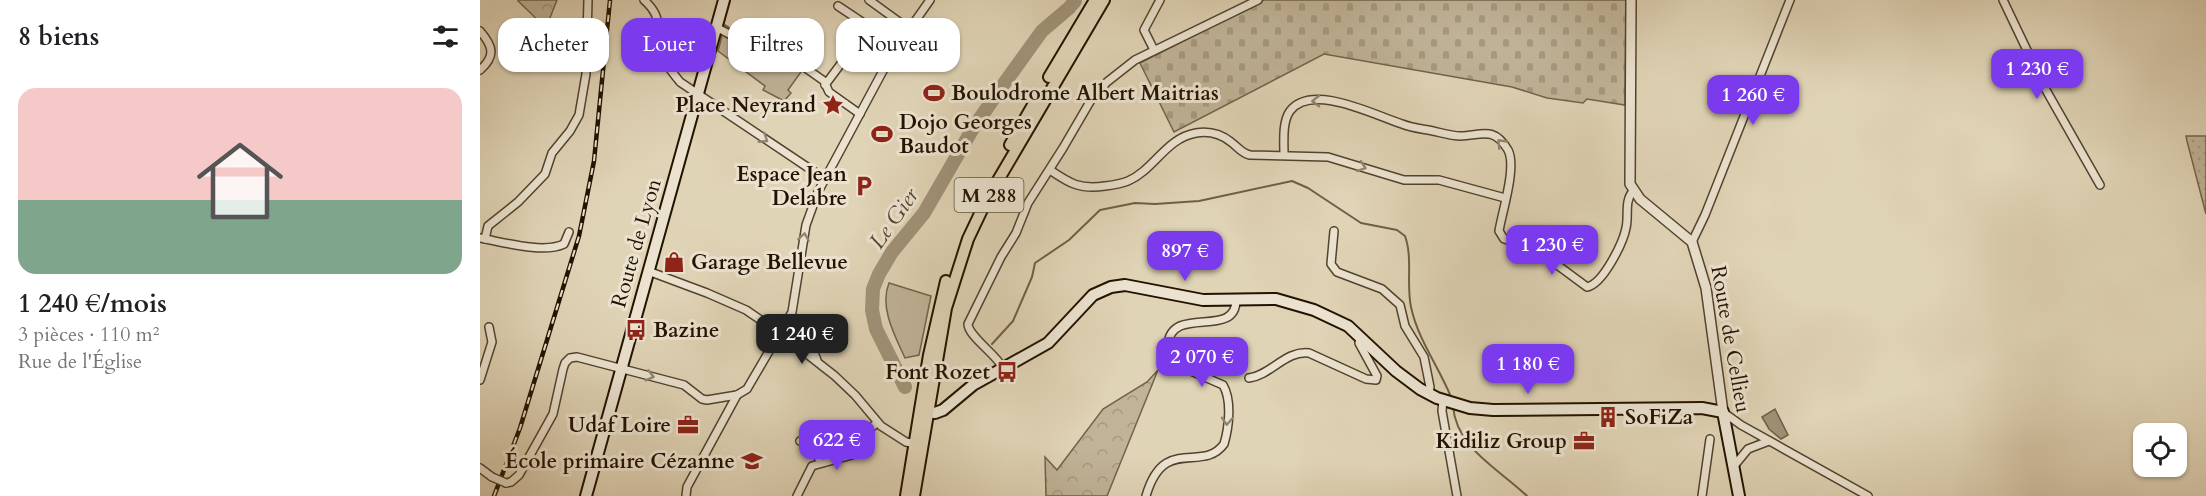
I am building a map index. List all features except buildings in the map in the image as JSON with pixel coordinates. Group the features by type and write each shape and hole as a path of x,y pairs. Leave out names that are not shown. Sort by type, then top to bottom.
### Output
{"main road":[{"name":"Route de Lyon","path":"716,27 724,0"},
{"name":"M 288","path":"924,412 940,301 953,259 972,213 1095,0"},
{"name":"M 288","path":"906,496 946,308 968,239 987,199 1104,0"},
{"name":"Route de Lyon","path":"586,496 703,72"},
{"path":"924,412 935,413 943,410 973,385 1048,343 1085,301 1102,290 1125,285 1203,300 1257,298 1288,302 1336,318 1361,336 1395,371 1411,383 1429,394 1450,402 1493,410 1671,407 1702,408 1723,412"},
{"name":"Route de Cellieu","path":"1723,412 1739,496"},
{"name":"M 288","path":"914,496 918,445"}],"street":[{"path":"569,232 564,244 556,247 524,246 482,239 488,226 504,216 545,174 552,153 570,131 579,115 586,67 588,0"},
{"path":"644,0 658,17 660,48 669,68 680,82 825,179"},
{"path":"869,0 894,18"},
{"path":"917,18 930,0"},
{"path":"1154,50 1144,30 1160,0"},
{"path":"1003,368 968,329 968,324 1016,232 1028,203 1091,100 1125,66 1258,0"},
{"path":"1284,155 1285,128 1290,111 1298,104 1308,100 1339,101 1407,126 1459,136 1479,132 1492,135 1503,144 1511,158 1500,236 1533,247 1584,286 1592,286 1612,260 1624,237 1628,200 1633,191 1630,184 1631,0"},
{"path":"1692,242 1705,215 1790,0"},
{"path":"2003,0 2046,90 2100,185"},
{"path":"825,85 852,50 850,42 853,39 859,39 868,26 838,6"},
{"path":"716,27 744,42 783,53 824,81 829,93 860,114"},
{"path":"480,31 491,47 491,54 488,63 480,70"},
{"path":"480,468 506,483 519,475 553,414 565,363 570,358 578,357 679,383 707,400 737,395 747,389 780,333 794,302 809,212 882,72"},
{"path":"1050,170 1069,183 1080,186 1096,187 1117,184 1137,176 1178,140 1204,133 1222,137 1245,154 1328,157 1404,180 1439,180 1505,198"},
{"name":"Route de Cellieu","path":"1633,191 1692,242 1706,288 1723,412"},
{"path":"1334,231 1330,264 1343,274 1379,287 1400,305 1405,326 1424,357 1431,387 1429,394"},
{"path":"648,271 736,305 780,333 838,379 855,395 877,423 895,436 918,445"},
{"path":"1146,496 1156,470 1164,464 1173,460 1212,453 1224,444 1227,391 1217,381 1177,365 1172,360 1168,347 1171,334 1177,327 1226,319 1234,315 1236,299"},
{"path":"480,380 492,342 489,327"},
{"path":"789,340 797,330 802,330 807,335 817,362"},
{"path":"1249,378 1258,376 1292,355 1302,352 1366,379 1376,380 1377,376 1359,343 1361,336"},
{"path":"686,496 687,487 737,395"},
{"path":"1450,402 1442,411 1457,496"},
{"path":"1723,412 1769,441 1868,496"},
{"path":"797,496 812,465 852,455 868,430 877,423"},
{"path":"1702,496 1710,439"},
{"path":"800,441 816,452 820,462"},
{"path":"1734,466 1748,449 1769,441"}],"green space":[{"path":"557,0 550,18 536,18 518,1"},
{"path":"1264,0 1626,0 1625,105 1587,99 1583,103 1547,98 1512,87 1324,54 1174,132 1140,63"},
{"path":"725,25 728,27 728,58 718,51"},
{"path":"746,72 801,72 788,90 791,93 784,101 763,90 765,86"},
{"path":"2186,136 2206,136 2206,214 2187,141"},
{"path":"889,283 931,296 919,355 905,358 893,331 886,302"},
{"path":"1158,370 1107,496 1046,496 1045,457 1057,470 1103,409 1147,382"}],"shaded area":[{"path":"1775,409 1788,435 1781,439 1769,429 1762,417"}],"waterway":[{"name":"Le Gier","path":"905,387 876,329 872,310 873,289 879,274 892,252 924,213 972,130 998,92 1042,31 1075,1"},
{"path":"992,344 1013,321 1032,277 1035,263 1069,240 1100,210 1135,203 1199,201 1292,181 1308,188 1361,223 1397,230 1405,236 1409,253 1410,298 1414,319 1451,397"},
{"path":"1453,406 1456,421 1470,446 1527,496"}],"railway":[{"path":"494,496 520,428 579,236 594,161 610,0"}],"place":[{"name":"Boulodrome Albert Maitrias","path":"934,93"},
{"name":"Place Neyrand","path":"833,105"},
{"name":"Dojo Georges Baudot","path":"882,134"},
{"name":"Espace Jean Delabre","path":"864,186"},
{"name":"Garage Bellevue","path":"674,262"},
{"name":"Bazine","path":"636,330"},
{"name":"Font Rozet","path":"1007,372"},
{"name":"SoFiZa","path":"1608,417"},
{"name":"Udaf Loire","path":"688,425"},
{"name":"Kidiliz Group","path":"1584,441"},
{"name":"École primaire Cézanne","path":"752,461"}]}
